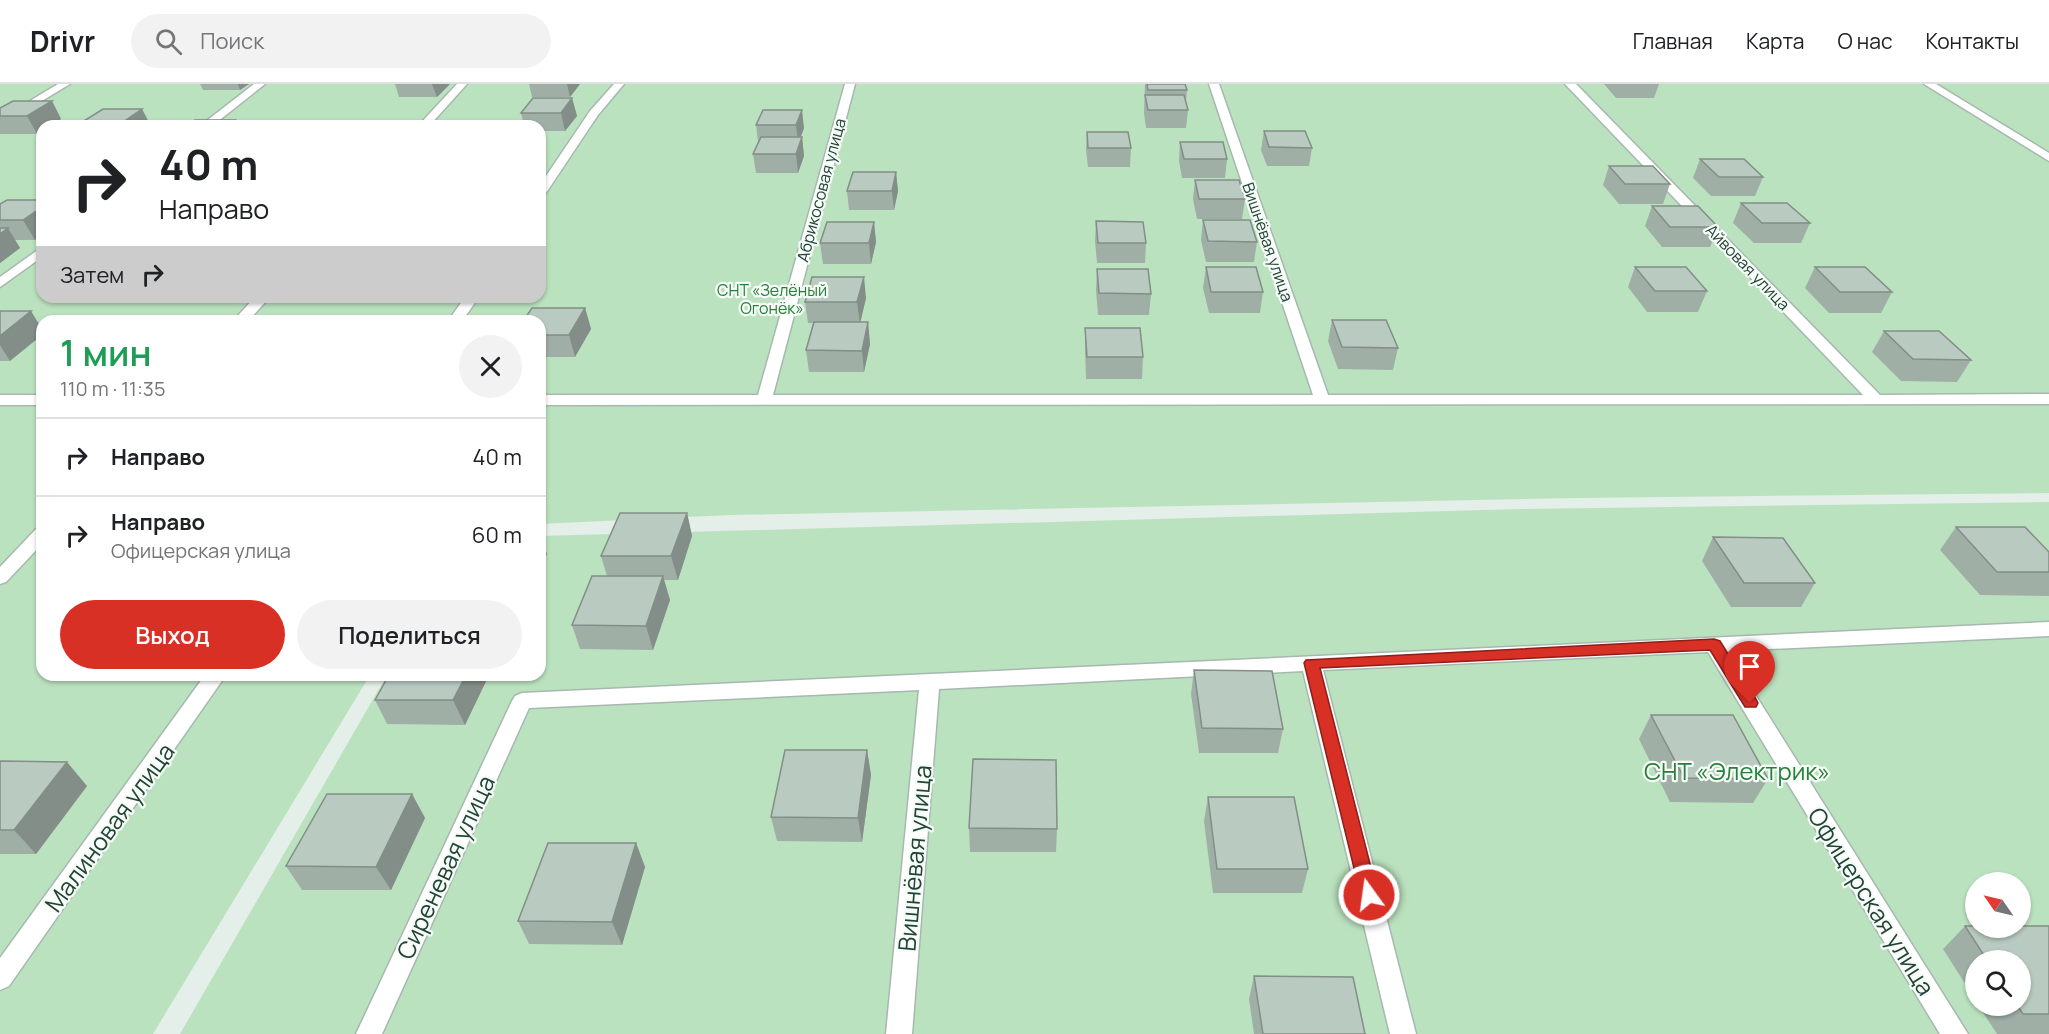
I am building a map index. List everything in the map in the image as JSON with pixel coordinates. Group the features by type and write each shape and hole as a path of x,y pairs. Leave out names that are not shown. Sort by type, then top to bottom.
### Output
{"street":[{"path":"0,123 65,84"},
{"path":"213,120 260,84"},
{"path":"429,120 462,84"},
{"path":"546,185 594,113 619,84"},
{"name":"Абрикосовая улица","path":"764,400 850,84"},
{"name":"Вишнёвая улица","path":"1214,84 1322,399"},
{"name":"Айвовая улица","path":"1570,84 1876,399"},
{"path":"1929,84 2049,158"},
{"path":"0,283 36,256"},
{"path":"246,315 257,303"},
{"path":"546,400 2049,399"},
{"path":"0,400 36,400"},
{"path":"0,578 36,539"},
{"path":"930,681 2049,629"},
{"name":"Офицерская улица","path":"1714,645 1955,1034"},
{"path":"1311,663 1403,1034"},
{"name":"Малиновая улица","path":"0,978 212,681"},
{"name":"Вишнёвая улица","path":"899,1034 930,681"},
{"name":"Сиреневая улица","path":"369,1034 522,701 930,681"}],"green space":[{"name":"СНТ «Зелёный Огонёк»","path":"0,84 2049,84 2049,493 1577,498 731,515 546,524 546,315 36,315 36,681 366,681 153,1034 0,1034"},
{"name":"СНТ «Электрик»","path":"2049,502 2049,1034 180,1034 384,681 546,681 546,536 1520,509"}],"building":[{"path":"1147,84 1185,84 1187,90 1148,90"},
{"path":"1145,95 1184,95 1188,110 1148,110"},
{"path":"533,98 572,98 561,113 521,113"},
{"path":"13,101 52,101 27,116 0,116 0,108"},
{"path":"103,109 142,109 126,120 85,120"},
{"path":"763,110 802,110 796,125 756,125"},
{"path":"1264,131 1305,131 1312,148 1269,147"},
{"path":"1087,132 1128,132 1131,148 1088,148"},
{"path":"761,137 802,137 796,154 753,154"},
{"path":"1180,142 1223,142 1227,159 1184,159"},
{"path":"1700,159 1744,159 1763,177 1719,177"},
{"path":"1609,166 1653,166 1670,184 1625,184"},
{"path":"853,172 896,172 892,191 847,191"},
{"path":"1195,180 1239,180 1245,199 1199,199"},
{"path":"7,200 36,200 36,211 23,220 0,220 0,204"},
{"path":"1741,203 1787,203 1810,223 1762,223"},
{"path":"1652,206 1698,206 1718,227 1670,227"},
{"path":"1203,220 1250,220 1257,242 1208,241"},
{"path":"1096,221 1143,222 1146,243 1098,243"},
{"path":"827,222 874,222 869,243 820,243"},
{"path":"0,228 8,228 0,234"},
{"path":"1206,267 1256,267 1263,292 1211,292"},
{"path":"1635,267 1686,267 1707,291 1655,291"},
{"path":"1815,267 1865,267 1892,292 1840,292"},
{"path":"1097,269 1148,269 1151,294 1099,293"},
{"path":"812,277 864,277 857,302 805,302"},
{"path":"532,308 585,308 569,335 546,335 546,315 527,315"},
{"path":"0,311 31,311 0,336"},
{"path":"1332,320 1386,320 1398,348 1342,347"},
{"path":"814,322 868,322 862,351 806,350"},
{"path":"1085,328 1140,328 1143,357 1087,357"},
{"path":"1884,331 1939,331 1971,360 1913,359"},
{"path":"620,513 687,513 671,556 601,556"},
{"path":"1956,527 2025,527 2049,552 2049,572 1997,572"},
{"path":"1713,537 1783,538 1815,583 1744,583"},
{"path":"592,576 663,576 646,626 572,625"},
{"path":"1194,670 1272,671 1283,729 1202,728"},
{"path":"386,681 463,681 453,700 375,700"},
{"path":"1651,715 1733,715 1768,779 1684,778"},
{"path":"785,750 867,750 858,818 771,817"},
{"path":"973,759 1056,760 1057,829 969,828"},
{"path":"0,761 67,762 14,830 0,830"},
{"path":"327,794 412,794 376,867 286,866"},
{"path":"1208,797 1294,797 1308,869 1217,869"},
{"path":"548,843 636,843 612,922 518,921"},
{"path":"2031,926 2049,926 2049,1014 2031,1014 2031,950 1981,950 1973,938 2031,938"},
{"path":"1254,976 1353,977 1365,1034 1263,1034"}],"route":[{"path":"1369,895 1311,663 1714,645 1750,703"}]}
